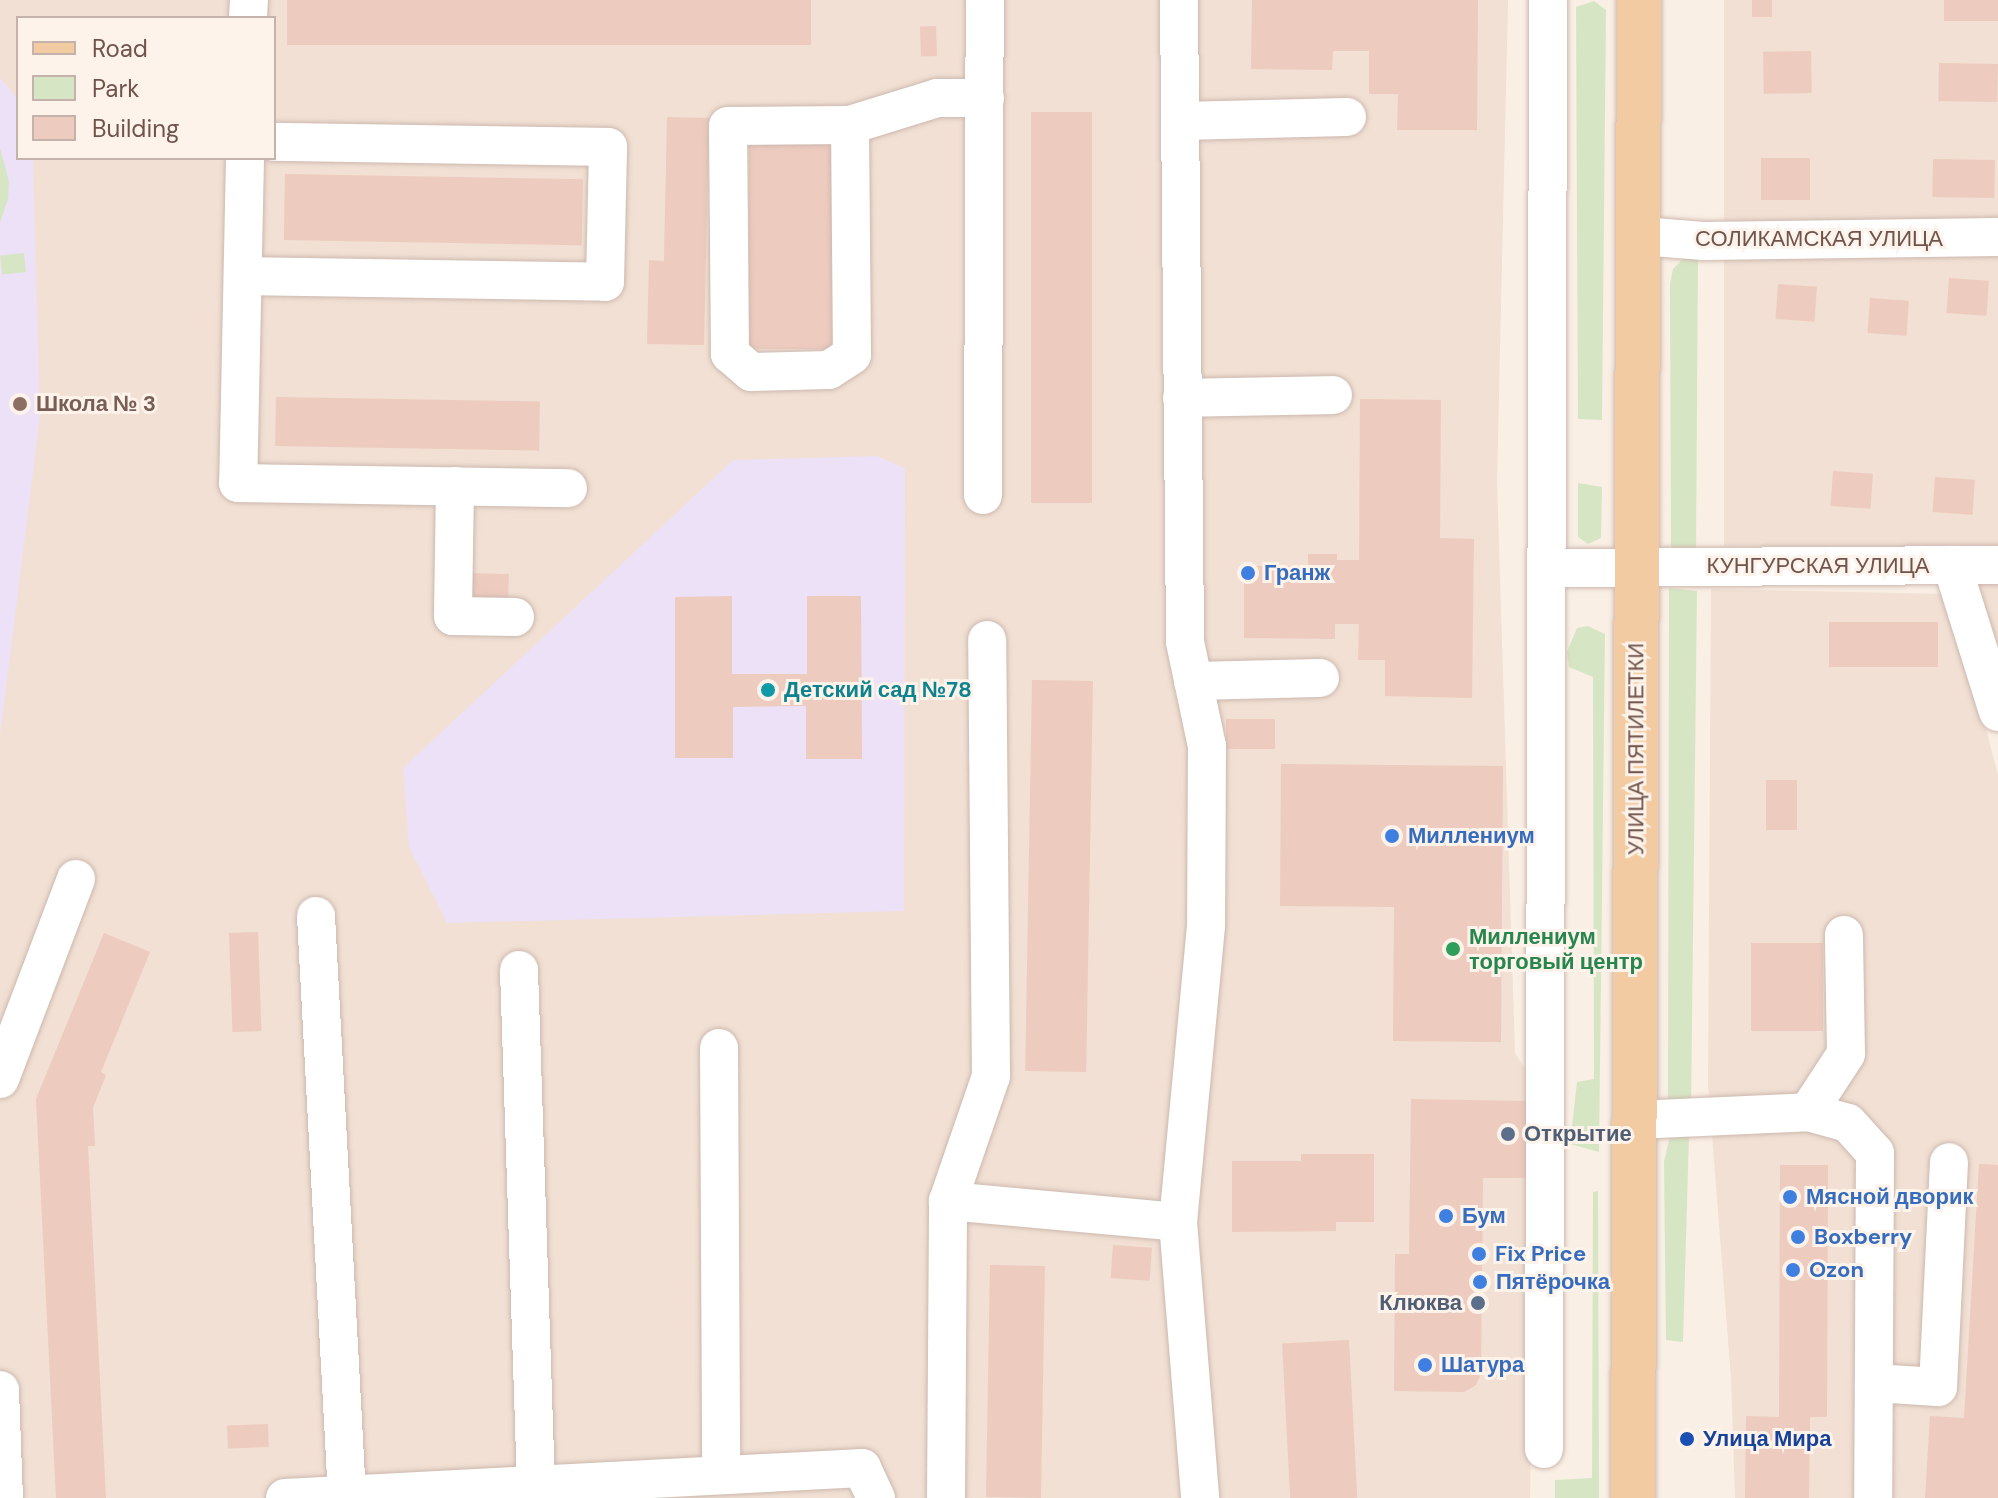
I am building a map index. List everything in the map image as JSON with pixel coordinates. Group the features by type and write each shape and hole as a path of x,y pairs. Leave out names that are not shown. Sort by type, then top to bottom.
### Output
{"main road":[{"name":"УЛИЦА ПЯТИЛЕТКИ","path":"1633,1498 1639,0"}],"street":[{"path":"983,495 985,0"},
{"path":"1179,0 1185,642 1207,746 1206,926 1178,1222 1200,1498"},
{"path":"1544,1449 1548,0"},
{"path":"850,125 852,355 829,370 751,372 730,354 728,126 850,125 937,98 985,98"},
{"path":"1180,121 1347,117"},
{"path":"243,276 605,282 608,147 276,142"},
{"path":"245,160 238,483 568,488"},
{"name":"СОЛИКАМСКАЯ УЛИЦА","path":"1640,236 1704,241 1998,237"},
{"path":"1182,398 1333,395"},
{"path":"455,486 453,616 515,617"},
{"path":"1952,565 1998,712"},
{"name":"КУНГУРСКАЯ УЛИЦА","path":"1548,568 1998,565"},
{"path":"946,1498 948,1201 991,1076 987,640"},
{"path":"1193,681 1320,678"},
{"path":"0,1079 76,879"},
{"path":"316,916 347,1495"},
{"path":"1808,1112 1846,1054 1844,935"},
{"path":"519,970 536,1485"},
{"path":"719,1048 721,1475"},
{"path":"1635,1120 1808,1112 1848,1123 1875,1153 1873,1498"},
{"path":"1874,1383 1938,1387 1949,1162"},
{"path":"948,1201 1178,1222"},
{"path":"0,1390 4,1498"},
{"path":"285,1498 862,1468 876,1498"}],"shaded area":[{"path":"0,0 1508,0 1497,482 1515,1053 1538,1089 1530,1498 0,1498"},
{"path":"1724,0 1998,0 1998,660 1965,550 1724,546"},
{"name":"Школа № 3","path":"0,78 16,97 16,160 33,160 40,417 0,737"},
{"path":"877,456 905,468 904,911 447,923 409,847 403,768 733,460"},
{"path":"1711,589 1944,594 1957,617 1998,775 1998,1498 1735,1498 1731,1378 1708,1084"}],"green space":[{"path":"1594,1 1606,10 1602,420 1578,419 1576,7"},
{"path":"0,148 9,181 8,199 0,223"},
{"path":"24,253 26,272 2,274 0,256"},
{"path":"1687,255 1698,256 1696,556 1685,556 1671,546 1670,284 1673,269"},
{"path":"1578,483 1602,487 1601,538 1588,544 1578,537"},
{"path":"1669,588 1697,591 1691,1110 1675,1107 1668,1098"},
{"path":"1588,626 1605,634 1599,1152 1570,1144 1577,1082 1594,1079 1593,677 1569,667 1567,652 1577,628"},
{"path":"1674,1135 1689,1135 1683,1342 1666,1340 1664,1161 1669,1140"},
{"path":"1598,1191 1599,1498 1555,1498 1555,1480 1592,1478 1593,1192"}],"building":[{"path":"287,0 811,0 811,45 287,45"},
{"path":"1252,0 1478,0 1477,130 1397,130 1398,94 1369,94 1369,51 1333,51 1332,70 1251,69"},
{"path":"1752,0 1772,0 1772,17 1752,17"},
{"path":"1944,0 1998,0 1998,21 1944,21"},
{"path":"936,26 937,56 921,57 920,27"},
{"path":"1811,51 1812,93 1764,94 1763,52"},
{"path":"1939,63 1998,64 1997,102 1938,101"},
{"path":"1031,112 1092,112 1092,503 1031,503"},
{"path":"667,117 709,118 704,345 647,344 649,260 664,261"},
{"path":"749,136 832,136 832,349 749,349"},
{"path":"1761,158 1810,158 1810,200 1761,200"},
{"path":"1933,159 1995,160 1994,198 1932,197"},
{"path":"285,174 583,179 582,245 284,240"},
{"path":"1949,278 1989,281 1986,316 1947,313"},
{"path":"1778,284 1817,287 1814,322 1776,319"},
{"path":"1870,298 1909,301 1906,336 1868,333"},
{"path":"276,397 540,402 539,451 275,446"},
{"path":"1360,399 1441,400 1440,538 1474,539 1472,698 1385,696 1385,660 1358,660 1359,624 1335,624 1335,639 1244,638 1244,566 1308,566 1308,554 1337,554 1337,560 1359,560"},
{"path":"1833,471 1873,474 1870,509 1831,506"},
{"path":"1935,477 1975,480 1972,515 1933,512"},
{"path":"472,573 509,574 508,600 471,599"},
{"name":"Детский сад №78","path":"732,596 732,674 807,674 807,596 861,596 862,759 806,759 806,706 733,707 733,758 675,758 675,597"},
{"path":"1829,622 1938,622 1938,667 1829,667"},
{"path":"1032,680 1093,681 1086,1072 1025,1071"},
{"path":"1226,719 1275,719 1275,749 1226,749"},
{"name":"Миллениум","path":"1281,764 1503,766 1501,1042 1393,1041 1394,907 1280,906"},
{"path":"1766,780 1797,780 1797,830 1766,830"},
{"path":"258,932 261,1031 232,1032 229,933"},
{"path":"104,933 150,952 101,1072 106,1075 93,1108 95,1146 88,1146 106,1498 56,1498 36,1099"},
{"path":"1751,943 1823,943 1823,1031 1751,1031"},
{"name":"Бум","path":"1411,1099 1526,1101 1526,1178 1483,1178 1481,1374 1476,1385 1464,1392 1394,1391 1395,1254 1409,1254"},
{"path":"1301,1154 1374,1154 1374,1222 1336,1222 1336,1231 1232,1232 1232,1161 1301,1161"},
{"path":"1979,1164 1998,1165 1998,1498 1925,1498 1930,1416 1964,1418"},
{"path":"1780,1165 1828,1165 1827,1417 1810,1417 1809,1498 1745,1498 1746,1416 1779,1417"},
{"path":"1113,1245 1152,1248 1150,1281 1111,1278"},
{"path":"990,1265 1045,1266 1041,1498 986,1497"},
{"path":"1349,1340 1357,1498 1290,1498 1282,1344"},
{"path":"268,1424 269,1447 228,1448 227,1425"}],"place":[{"name":"Школа № 3","path":"20,404"},
{"name":"Гранж","path":"1248,573"},
{"name":"Детский сад №78","path":"768,690"},
{"name":"Миллениум","path":"1392,836"},
{"name":"Миллениум торговый центр","path":"1453,949"},
{"name":"Открытие","path":"1508,1134"},
{"name":"Мясной дворик","path":"1790,1197"},
{"name":"Бум","path":"1446,1216"},
{"name":"Boxberry","path":"1798,1237"},
{"name":"Fix Price","path":"1479,1254"},
{"name":"Ozon","path":"1793,1270"},
{"name":"Пятёрочка","path":"1480,1282"},
{"name":"Клюква","path":"1478,1303"},
{"name":"Шатура","path":"1425,1365"},
{"name":"Улица Мира","path":"1687,1439"}]}
